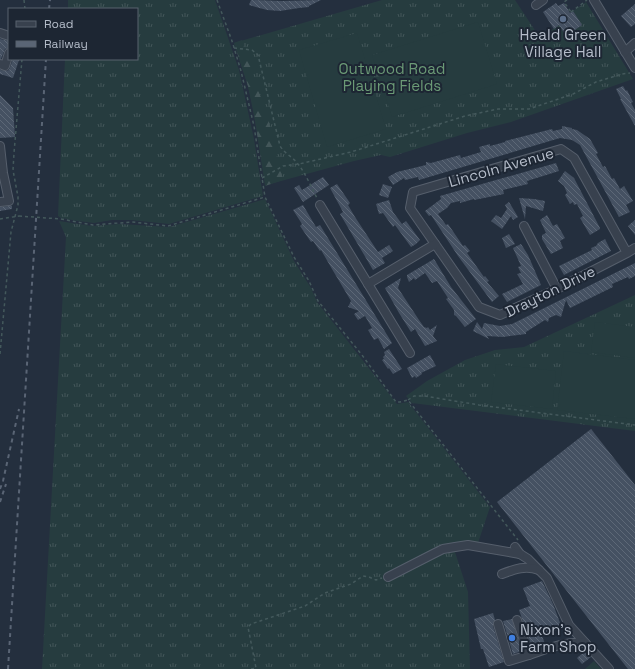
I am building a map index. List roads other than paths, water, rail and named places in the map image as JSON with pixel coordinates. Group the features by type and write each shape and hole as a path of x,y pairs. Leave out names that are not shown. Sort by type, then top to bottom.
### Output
{"street":[{"path":"594,0 635,68"},
{"path":"626,52 635,43"},
{"path":"0,64 5,66 8,57"},
{"path":"0,146 2,175 9,201 0,202"},
{"name":"Lincoln Avenue","path":"413,192 561,149 574,158 627,253"},
{"name":"Drayton Drive","path":"413,192 410,208 479,307 500,315 557,289 635,248"},
{"path":"320,205 410,353"},
{"path":"524,226 557,289"},
{"path":"368,284 435,244"},
{"path":"388,577 443,549 455,546 468,545 520,554 528,558 547,578 569,625 609,669"},
{"path":"518,545 520,554"},
{"path":"502,574 524,567 534,568 541,571"},
{"path":"517,620 529,655"},
{"path":"498,624 509,661 563,644 574,642 585,643"}],"railway":[{"path":"49,8 50,0"},
{"path":"8,669 46,60"},
{"path":"0,489 19,409"},
{"path":"0,502 6,484"}],"place":[{"name":"Heald Green Village Hall","path":"563,19"},
{"name":"Nixon's Farm Shop","path":"512,638"}],"park label":[{"name":"Outwood Road Playing Fields","path":"392,76"}]}
